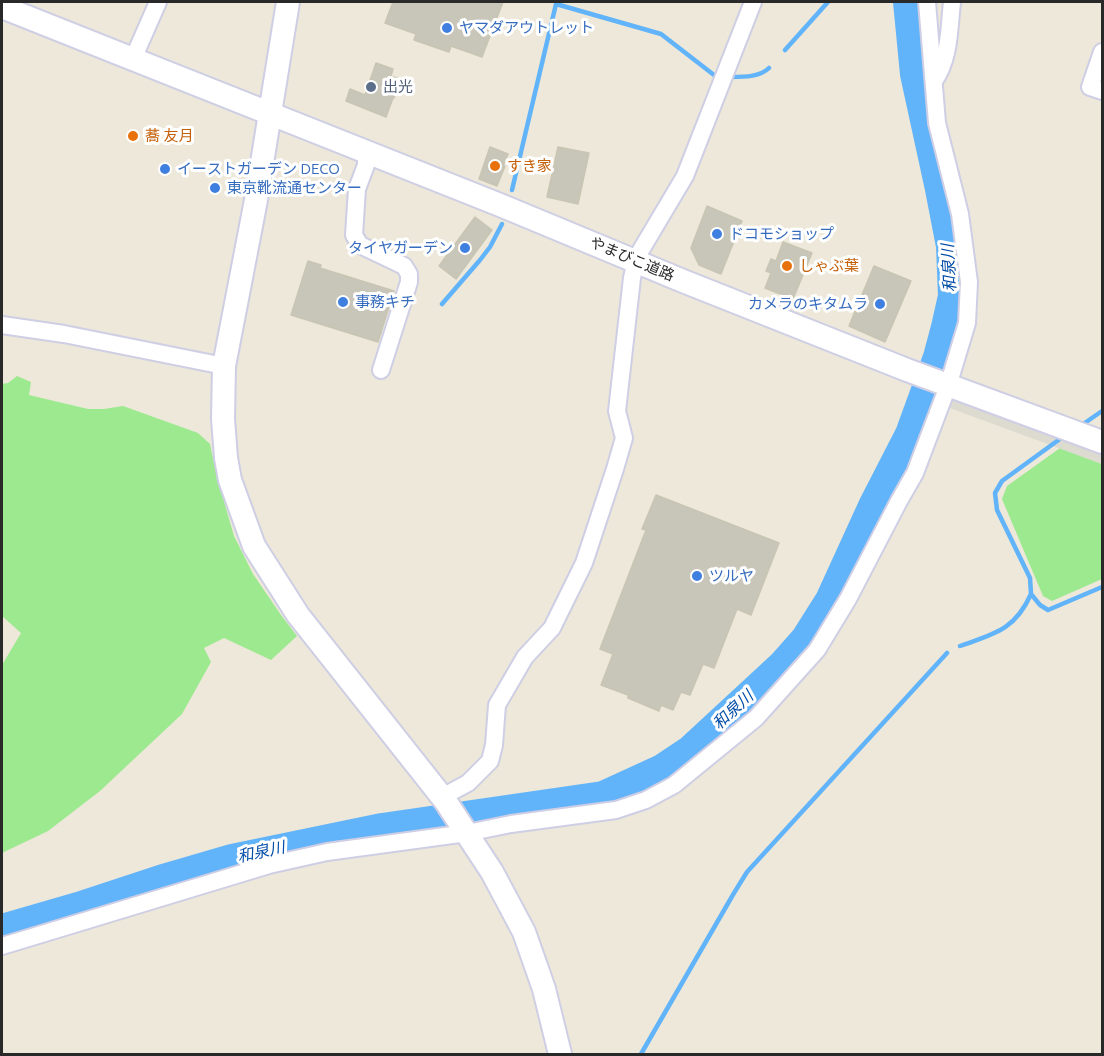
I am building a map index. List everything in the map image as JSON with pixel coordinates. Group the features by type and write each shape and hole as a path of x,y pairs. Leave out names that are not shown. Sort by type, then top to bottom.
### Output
{"street":[{"path":"133,59 158,2"},
{"path":"288,2 256,200 224,366 223,419 230,480 254,546 298,615 444,800 492,872 524,932 544,989 561,1054"},
{"path":"444,800 468,783 490,761 494,745 497,705 525,657 552,628 584,563 624,438 617,411 636,260 685,176 753,2"},
{"path":"2,946 269,866 327,852 465,829 616,810 646,800 674,784 756,718 817,650 868,562 915,473 967,323 969,282 960,214 937,123 927,2"},
{"path":"933,83 940,73 947,51 952,2"},
{"name":"やまびこ道路","path":"2,7 500,204 683,281 916,374 1102,441"},
{"path":"1102,52 1090,87 1102,91"},
{"path":"366,152 366,165 357,189 354,235 360,245 404,266 409,274 409,282 381,370"},
{"path":"2,325 64,334 224,366"}],"green space":[{"path":"17,376 31,382 29,395 88,409 123,406 198,433 210,444 234,536 253,574 297,636 271,660 224,638 204,648 211,662 182,714 100,791 48,831 2,853 2,665 21,633 2,616 2,384 8,383"},
{"path":"1060,448 1102,464 1102,579 1052,601 1043,596 1002,499 1007,486"}],"shaded area":[{"path":"955,398 1102,453 1102,464 947,407 949,401"}],"building":[{"name":"ヤマダアウトレット","path":"393,2 503,2 482,57 451,46 449,52 414,40 416,34 385,23"},
{"path":"376,63 393,69 391,76 399,79 386,117 346,101 350,89 365,95"},
{"name":"すき家","path":"490,147 508,154 497,186 479,179"},
{"path":"558,147 589,153 578,204 547,197"},
{"name":"ドコモショップ","path":"707,206 742,221 721,274 699,265 691,248"},
{"name":"タイヤガーデン","path":"475,217 492,230 456,279 439,266"},
{"name":"しゃぶ葉","path":"783,242 812,253 793,299 765,288 771,273 766,271 771,259 776,261"},
{"name":"事務キチ","path":"308,261 321,265 320,268 394,291 378,342 291,315"},
{"name":"カメラのキタムラ","path":"874,266 911,281 885,342 849,326"},
{"name":"ツルヤ","path":"656,495 779,543 751,615 737,609 714,668 703,664 690,695 681,692 673,710 661,705 659,711 628,698 628,695 601,685 613,654 600,649 646,530 642,529"}],"waterway":[{"path":"785,50 828,2"},
{"name":"和泉川","path":"2,928 232,858 382,827 603,795 662,768 689,750 782,664 805,638 829,600 872,506 909,434 937,357 952,296 950,246 914,74 907,2"},
{"path":"512,190 556,4 661,34 714,75"},
{"path":"731,77 756,75 769,68"},
{"path":"442,304 490,247 502,224"},
{"path":"1079,427 1102,411"},
{"path":"1064,436 1002,481 995,493 997,510 1030,578 1031,594 1040,605 1048,610 1102,587"},
{"path":"960,646 1002,629 1018,616 1031,594"},
{"path":"641,1054 747,872 947,653"}],"place":[{"name":"ヤマダアウトレット","path":"447,28"},
{"name":"出光","path":"371,87"},
{"name":"蕎 友月","path":"133,136"},
{"name":"すき家","path":"495,166"},
{"name":"イーストガーデン DECO","path":"165,169"},
{"name":"東京靴流通センター","path":"215,188"},
{"name":"ドコモショップ","path":"717,234"},
{"name":"タイヤガーデン","path":"465,248"},
{"name":"しゃぶ葉","path":"787,266"},
{"name":"事務キチ","path":"343,302"},
{"name":"カメラのキタムラ","path":"880,304"},
{"name":"ツルヤ","path":"697,576"}]}
